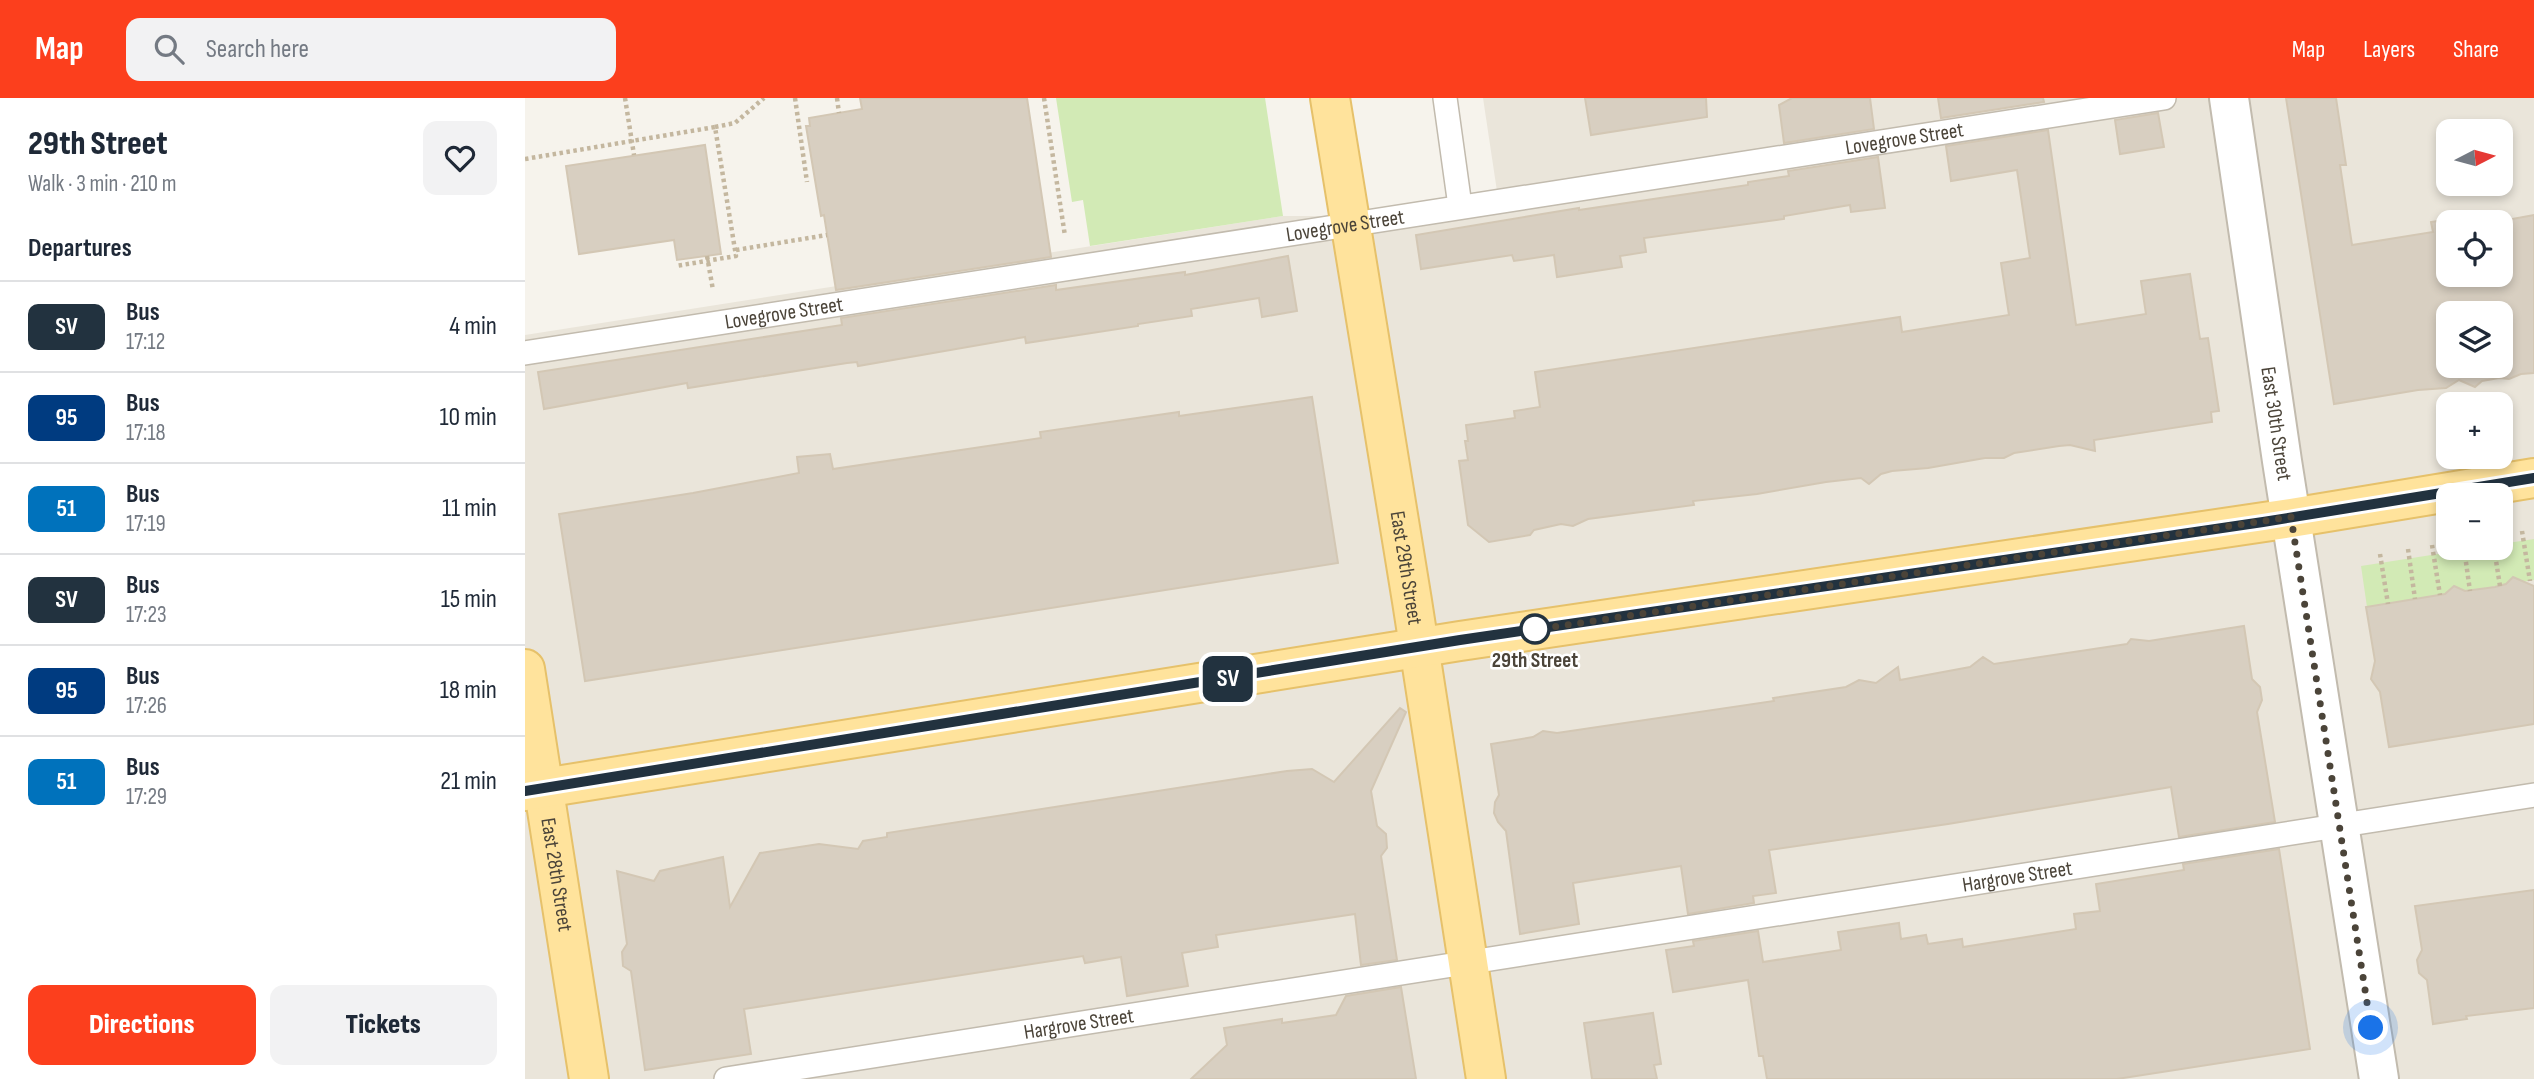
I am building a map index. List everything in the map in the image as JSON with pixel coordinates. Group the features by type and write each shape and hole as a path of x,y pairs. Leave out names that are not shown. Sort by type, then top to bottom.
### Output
{"main road":[{"name":"East 29th Street","path":"1330,98 1486,1079"},
{"path":"534,789 1419,649 1460,640 2291,517 2534,478"},
{"name":"East 28th Street","path":"525,669 534,789 589,1079"}],"street":[{"name":"East 30th Street","path":"2229,98 2379,1079"}],"lane":[{"path":"1445,98 1460,206"},
{"name":"Lovegrove Street","path":"525,353 2164,98"},
{"name":"Hargrove Street","path":"726,1079 2534,795"}],"path":[{"path":"625,98 634,155"},
{"path":"525,159 735,123 764,98"},
{"path":"795,98 807,182"},
{"path":"837,98 839,113"},
{"path":"1044,98 1067,248"},
{"path":"675,266 736,256 715,127"},
{"path":"736,250 827,235"},
{"path":"707,259 713,293"},
{"path":"2522,531 2530,581"},
{"path":"2432,545 2440,595"},
{"path":"2408,549 2415,599"},
{"path":"2379,554 2388,604"},
{"path":"2465,560 2470,591"},
{"path":"2496,560 2500,586"}],"shaded area":[{"path":"1483,98 2534,98 2534,1079 525,1079 525,335 1283,216 1404,216 1498,198"}],"green space":[{"path":"1056,98 1265,98 1283,216 1090,246 1083,200 1072,202"},
{"path":"2534,539 2534,580 2367,607 2361,566 2436,554 2436,560 2513,560 2513,542"}],"building":[{"path":"860,98 1027,98 1051,257 836,290 806,126 810,126 809,118 862,109"},
{"path":"1585,98 1706,98 1707,117 1591,135"},
{"path":"1792,98 1870,98 1874,129 1784,143 1779,105"},
{"path":"1938,98 2043,98 2044,102 1941,118"},
{"path":"2286,98 2336,98 2346,165 2340,165 2352,245 2433,232 2431,222 2436,221 2436,287 2513,287 2513,219 2534,215 2534,373 2513,377 2513,301 2436,301 2436,378 2499,378 2482,381 2475,387 2459,380 2446,388 2334,404"},
{"path":"2158,113 2164,147 2120,154 2115,120"},
{"path":"2048,130 2076,325 2146,314 2141,281 2190,274 2200,339 2208,338 2219,411 2211,412 2212,422 2094,440 2095,451 2070,445 2059,446 2014,453 2004,458 1985,458 1892,471 1881,474 1869,484 1861,478 1693,501 1694,505 1588,519 1573,526 1561,524 1534,530 1530,535 1489,542 1468,525 1459,461 1468,460 1466,425 1515,418 1514,411 1540,407 1535,372 1900,317 1902,332 2009,315 2001,263 2030,258 2017,170 1951,181 1946,146"},
{"path":"705,145 721,254 677,260 674,240 579,254 566,166"},
{"path":"1878,157 1885,208 1851,212 1850,205 1784,216 1784,219 1644,238 1646,252 1620,256 1622,267 1557,277 1554,255 1514,261 1512,255 1421,269 1416,235 1579,208 1748,185 1748,182 1789,176 1788,171"},
{"path":"1288,256 1297,311 1262,317 1259,298 1191,309 1192,316 1138,326 1026,343 1025,337 858,366 857,362 847,363 688,388 687,383 544,409 538,372 842,325 841,318 1056,285 1056,290 1185,272 1185,275"},
{"path":"1312,397 1338,563 585,681 559,514 799,473 797,457 830,454 833,469 1041,438 1040,432"},
{"path":"2513,577 2534,586 2534,724 2389,747 2380,692 2371,679 2375,661 2366,607 2445,594 2454,586 2465,591 2495,587 2506,584"},
{"path":"2244,626 2252,679 2260,687 2262,700 2257,712 2275,822 2179,837 2171,787 1769,850 1776,893 1753,896 1754,903 1688,914 1681,866 1573,883 1579,924 1520,934 1506,831 1494,813 1499,795 1491,744 1533,737 1543,731 1557,733 1774,701 1773,698 1846,687 1859,680 1876,683 1898,667 1900,680 1970,667 1983,657 1994,664 2127,644 2131,639 2149,641"},
{"path":"1400,708 1406,712 1371,791 1377,826 1386,834 1387,848 1381,856 1397,960 1361,965 1355,914 1216,935 1218,947 1182,953 1188,986 1127,996 1121,957 1085,963 1083,956 744,1009 751,1054 645,1070 631,971 623,966 622,952 627,944 617,871 654,881 660,871 723,857 730,907 760,853 819,844 858,849 863,841 887,837 887,833 1287,771 1312,769 1334,782"},
{"path":"2279,849 2310,1049 2117,1079 1767,1079 1763,1056 1759,1056 1748,980 1673,992 1666,950 1694,946 1693,941 1758,931 1763,962 1841,950 1838,932 1899,923 1901,939 1926,935 1928,944 1962,939 1963,947 2076,929 2074,914 2100,911 2096,884 2184,870 2183,864"},
{"path":"2534,890 2534,1008 2466,1016 2467,1019 2433,1024 2427,980 2419,973 2417,960 2422,950 2415,906"},
{"path":"1401,987 1416,1079 1191,1079 1227,1045 1224,1028 1282,1019 1282,1023 1336,1015 1346,996"},
{"path":"1653,1013 1661,1064 1654,1065 1657,1079 1592,1079 1584,1023"}],"bus line":[{"name":"SV","path":"525,791 1419,649 1460,640 2263,522 2534,478"}],"place":[{"name":"29th Street","path":"1535,629"}],"route":[{"path":"1535,629 1533,630 2291,517 2371,1028"}]}
